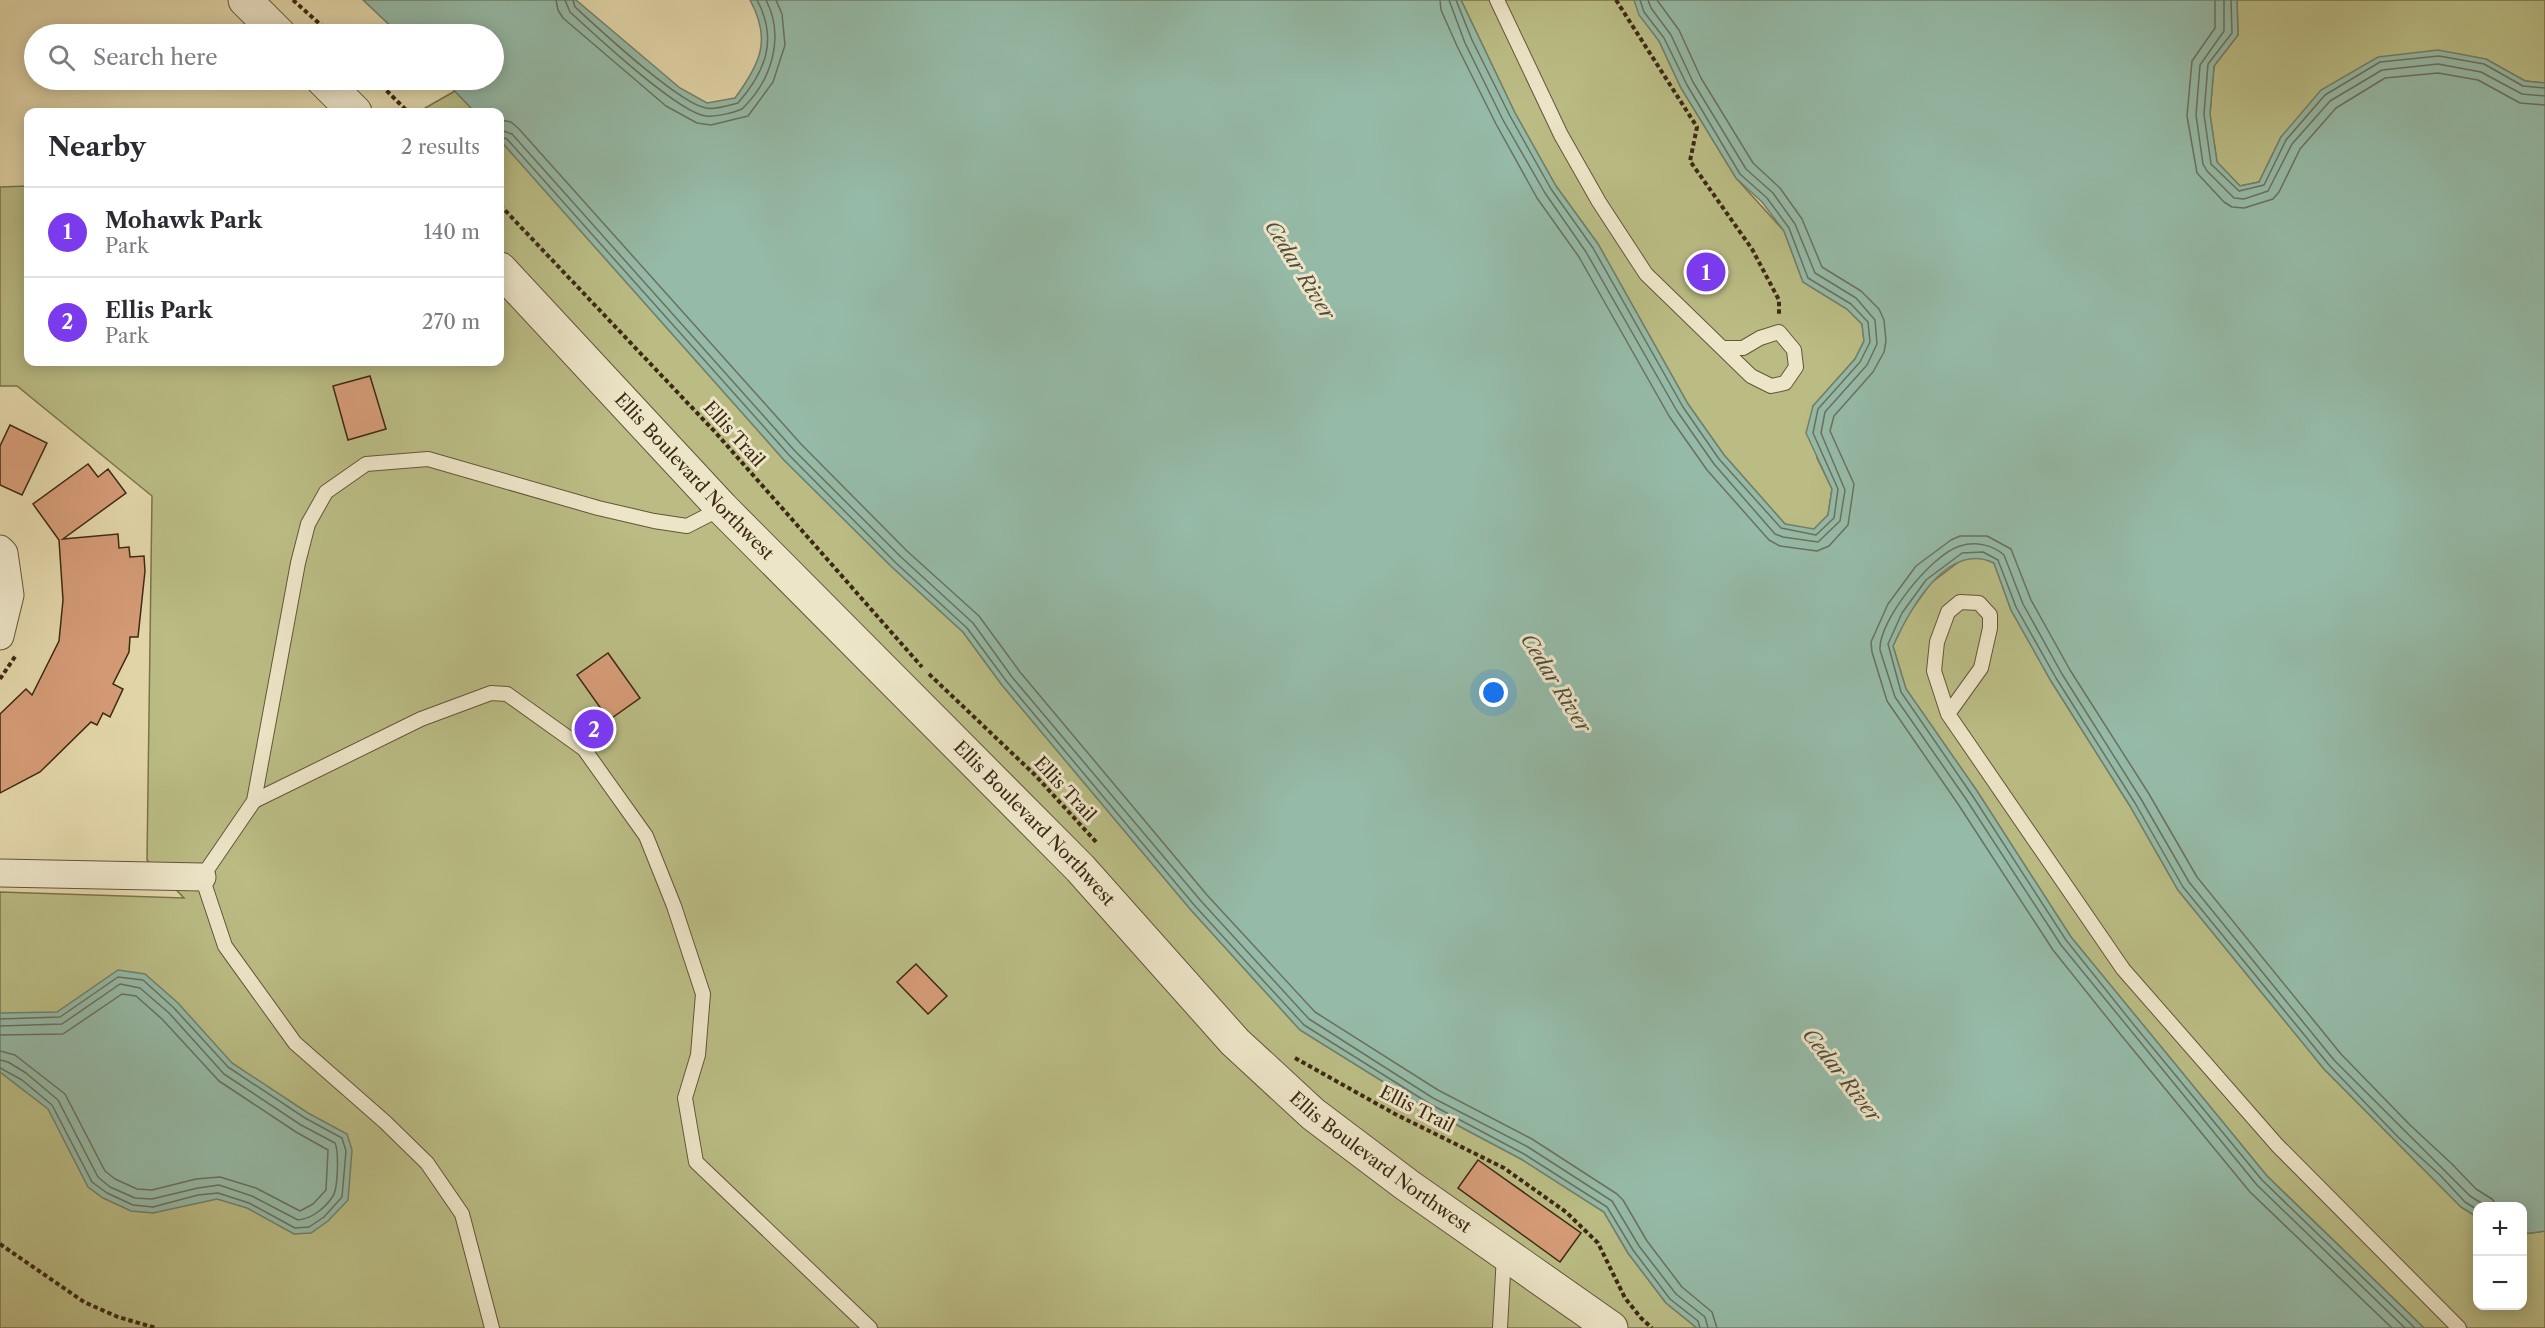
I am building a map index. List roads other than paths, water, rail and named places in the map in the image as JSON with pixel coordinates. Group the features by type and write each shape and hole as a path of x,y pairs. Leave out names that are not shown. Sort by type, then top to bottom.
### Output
{"street":[{"path":"245,0 269,24"},
{"path":"333,90 351,108"},
{"name":"Ellis Boulevard Northwest","path":"504,273 722,507 1080,868 1235,1042 1312,1113 1407,1185 1611,1328"},
{"path":"0,549 4,553 10,595 0,636"},
{"path":"0,873 202,877"}],"lane":[{"path":"1497,0 1561,135 1599,202 1646,274 1689,319 1723,348 1750,376 1771,386 1785,383 1796,366 1794,350 1779,332 1760,338 1743,348 1723,348"},
{"path":"492,1328 462,1214 427,1163 385,1122 295,1043 225,946 202,877 254,801 295,574 308,524 326,492 366,464 428,459 598,508 654,521 687,526 722,507"},
{"path":"1948,714 1981,668 1990,628 1990,615 1979,603 1960,602 1948,612 1937,642 1934,671 1948,714 2123,969 2277,1145 2459,1328"},
{"path":"254,801 421,719 490,693 507,693 584,749 646,836 674,906 703,994 698,1055 685,1098 696,1162 870,1328"},
{"path":"1500,1328 1504,1253"}],"water":[{"name":"Cedar River","path":"363,0 576,0 680,88 707,103 735,98 757,63 762,40 757,14 750,0 1461,0 1515,113 1556,186 1598,244 1688,404 1724,455 1785,524 1814,529 1828,515 1832,489 1806,433 1813,406 1855,359 1864,341 1862,324 1847,309 1803,282 1784,231 1762,202 1736,178 1681,88 1659,41 1639,15 1634,0 2237,0 2238,35 2214,66 2210,114 2217,162 2240,186 2259,182 2281,137 2321,90 2378,57 2438,50 2486,59 2525,81 2545,83 2545,1231 2527,1233 2527,1202 2473,1202 2473,1214 2461,1207 2324,1069 2178,890 2130,806 2051,681 2011,610 1994,563 1977,559 1961,561 1946,570 1932,583 1900,631 1893,646 1906,689 1977,791 2071,937 2267,1176 2424,1328 1697,1328 1666,1303 1628,1253 1604,1212 1521,1159 1427,1109 1300,1030 1191,910 1002,685 963,632 892,567 784,460 504,145 504,108 471,108 454,90 504,90 504,24 388,24"},
{"path":"118,970 145,974 178,1003 232,1063 308,1113 347,1134 352,1150 348,1200 328,1221 311,1233 294,1234 247,1208 217,1199 153,1213 131,1211 103,1198 88,1187 48,1109 0,1072 0,1013 57,1012"}],"place":[{"name":"Mohawk Park","path":"1706,272"},
{"name":"Ellis Park","path":"594,729"}]}
